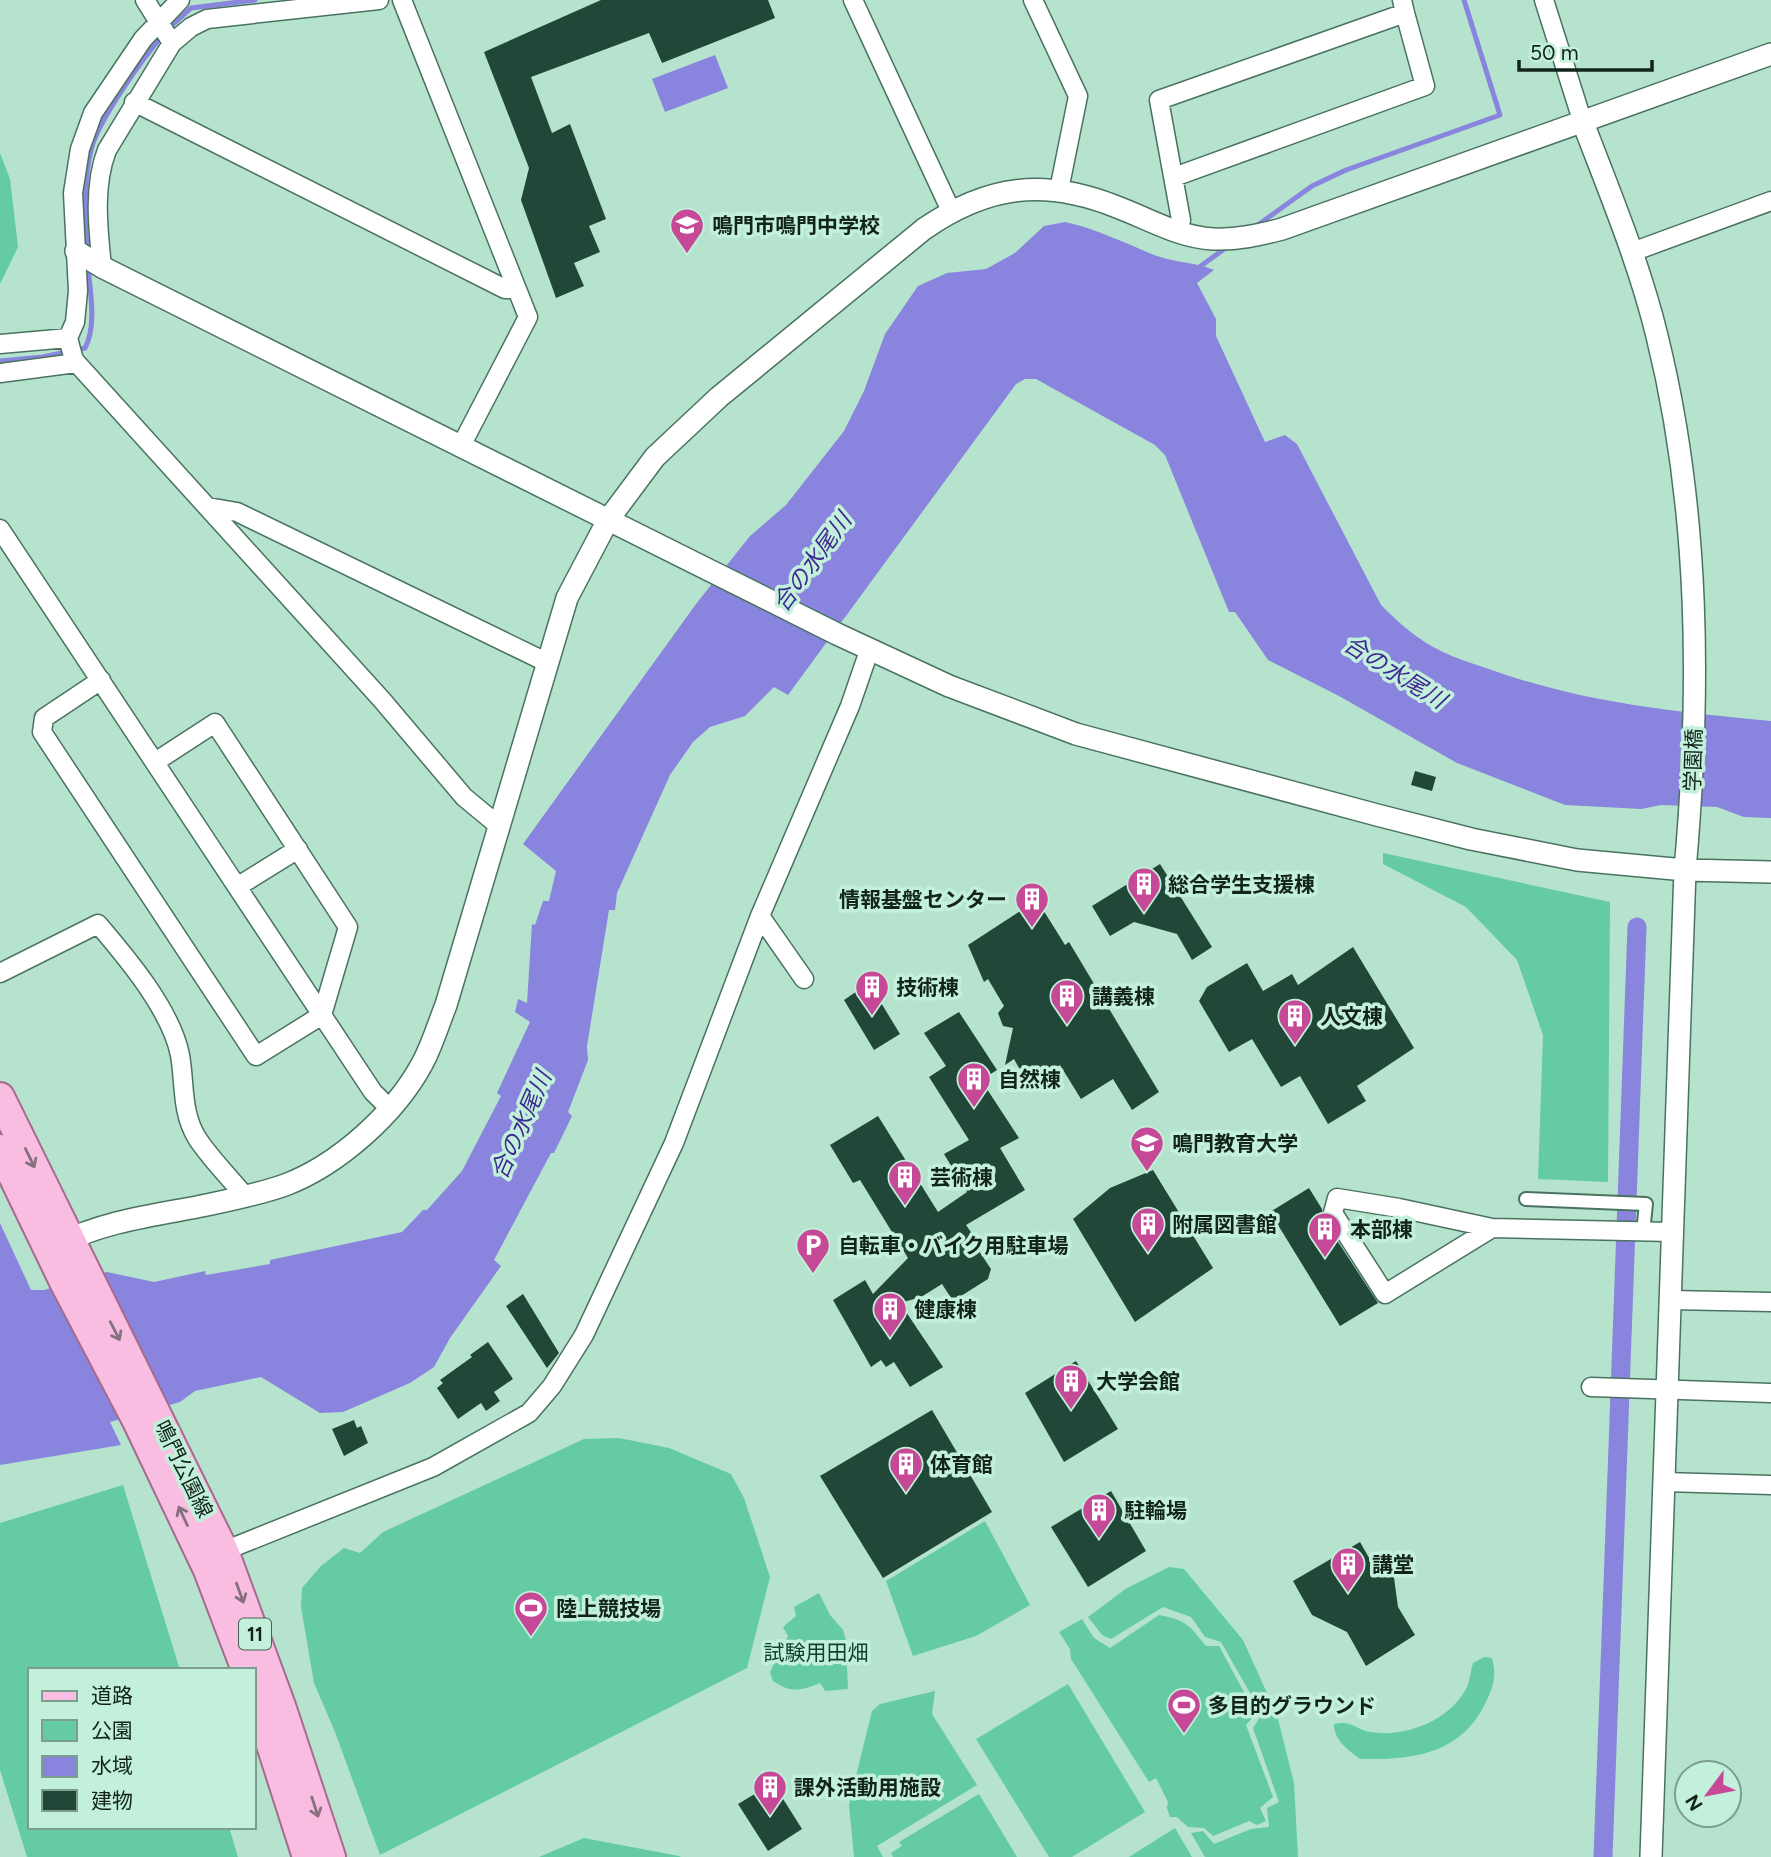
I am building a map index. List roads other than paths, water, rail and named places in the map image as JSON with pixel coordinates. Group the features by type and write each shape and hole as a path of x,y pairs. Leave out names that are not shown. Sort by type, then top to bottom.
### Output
{"main road":[{"name":"鳴門公園線","path":"0,1097 58,1244"},
{"name":"鳴門公園線","path":"0,1149 58,1244 149,1420 224,1551 281,1706 331,1857"},
{"name":"鳴門公園線","path":"149,1420 245,1668"},
{"path":"256,1698 307,1857"}],"street":[{"path":"145,0 164,32"},
{"path":"73,351 78,291 99,236 100,169 180,0"},
{"path":"379,0 207,19 191,27 143,38 93,113 80,149 73,193 89,259 837,634 949,686 1076,734 1471,839 1577,860 1685,870 1771,872"},
{"path":"402,0 528,317 461,446"},
{"path":"853,0 951,211"},
{"path":"1033,0 1079,96 1059,190"},
{"path":"1544,0 1582,120"},
{"path":"1174,177 1425,86 1403,6 1159,100 1181,220 1178,232"},
{"path":"58,1244 98,1226 244,1196 286,1184 325,1163 362,1137 391,1110 423,1064 446,1005 567,598 608,520 655,457 719,397 924,229 951,211 991,195 1024,189 1059,190 1116,206 1178,232 1212,239 1245,238 1282,229 1771,54"},
{"path":"134,102 505,289 516,289"},
{"name":"学園橋","path":"1582,120 1632,252 1657,334 1675,414 1686,493 1694,623 1695,708 1685,870 1651,1857"},
{"path":"1632,252 1771,201"},
{"path":"0,344 73,351 208,507 382,700 464,797 499,826"},
{"path":"0,373 73,351"},
{"path":"208,507 237,512 546,662"},
{"path":"0,529 373,1092 391,1110"},
{"path":"224,1551 433,1466 529,1413 552,1386 584,1335 674,1143 760,916 850,706 870,648"},
{"path":"101,680 44,719 42,732 256,1056 322,1015 348,927 215,723 155,762"},
{"path":"237,887 298,849"},
{"path":"760,916 804,979"},
{"path":"0,973 98,924 138,971 168,1023 179,1053 186,1114 197,1138 244,1196"},
{"path":"1492,1228 1385,1294 1333,1213 1337,1198 1492,1228 1672,1232"},
{"path":"1526,1199 1646,1204 1642,1232"},
{"path":"1670,1300 1771,1302"},
{"path":"1597,1387 1771,1393"},
{"path":"1664,1482 1771,1485"}],"water":[{"path":"715,55 728,88 665,112 652,79"},
{"name":"合の水尾川","path":"1065,222 1157,256 1214,270 1197,283 1216,319 1216,336 1265,442 1285,435 1297,444 1381,605 1402,624 1425,642 1452,656 1521,680 1627,704 1771,721 1771,818 1744,817 1717,807 1661,805 1641,809 1565,805 1457,763 1339,696 1268,660 1235,612 1229,612 1165,455 1155,445 1036,379 1025,379 1016,384 788,695 774,687 745,716 710,727 693,742 670,775 617,893 615,910 609,910 587,1046 588,1060 568,1112 572,1116 494,1260 501,1266 450,1338 434,1367 410,1383 343,1412 320,1413 261,1377 195,1391 180,1402 110,1422 121,1445 0,1465 0,1223 31,1290 44,1290 107,1272 154,1282 205,1271 206,1275 270,1264 270,1260 402,1232 423,1210 427,1210 462,1171 501,1096 497,1093 530,1022 515,1012 518,999 527,1003 532,924 535,925 543,901 549,901 556,871 523,844 696,604 750,536 786,505 844,431 864,391 885,334 918,286 947,273 986,269 1015,253 1044,226"}],"waterway":[{"path":"169,28 191,8 255,0"},
{"path":"1255,227 1312,186 1346,170 1500,115 1464,0"},
{"path":"87,250 86,185 92,146 133,73 162,36"},
{"path":"1198,268 1227,247"},
{"path":"0,361 43,357 85,348 92,319 88,266"},
{"path":"1603,1857 1637,927"}],"place":[{"name":"鳴門市鳴門中学校","path":"687,255"},
{"name":"総合学生支援棟","path":"1144,914"},
{"name":"情報基盤センター","path":"1032,929"},
{"name":"技術棟","path":"872,1017"},
{"name":"講義棟","path":"1067,1026"},
{"name":"人文棟","path":"1295,1046"},
{"name":"自然棟","path":"974,1109"},
{"name":"鳴門教育大学","path":"1147,1173"},
{"name":"芸術棟","path":"905,1207"},
{"name":"附属図書館","path":"1148,1254"},
{"name":"本部棟","path":"1325,1259"},
{"name":"自転車・バイク用駐車場","path":"813,1275"},
{"name":"健康棟","path":"890,1339"},
{"name":"大学会館","path":"1071,1411"},
{"name":"体育館","path":"906,1494"},
{"name":"駐輪場","path":"1099,1540"},
{"name":"講堂","path":"1348,1594"},
{"name":"陸上競技場","path":"531,1638"},
{"name":"多目的グラウンド","path":"1184,1735"},
{"name":"課外活動用施設","path":"770,1817"}],"park label":[{"name":"試験用田畑","path":"816,1652"}]}
